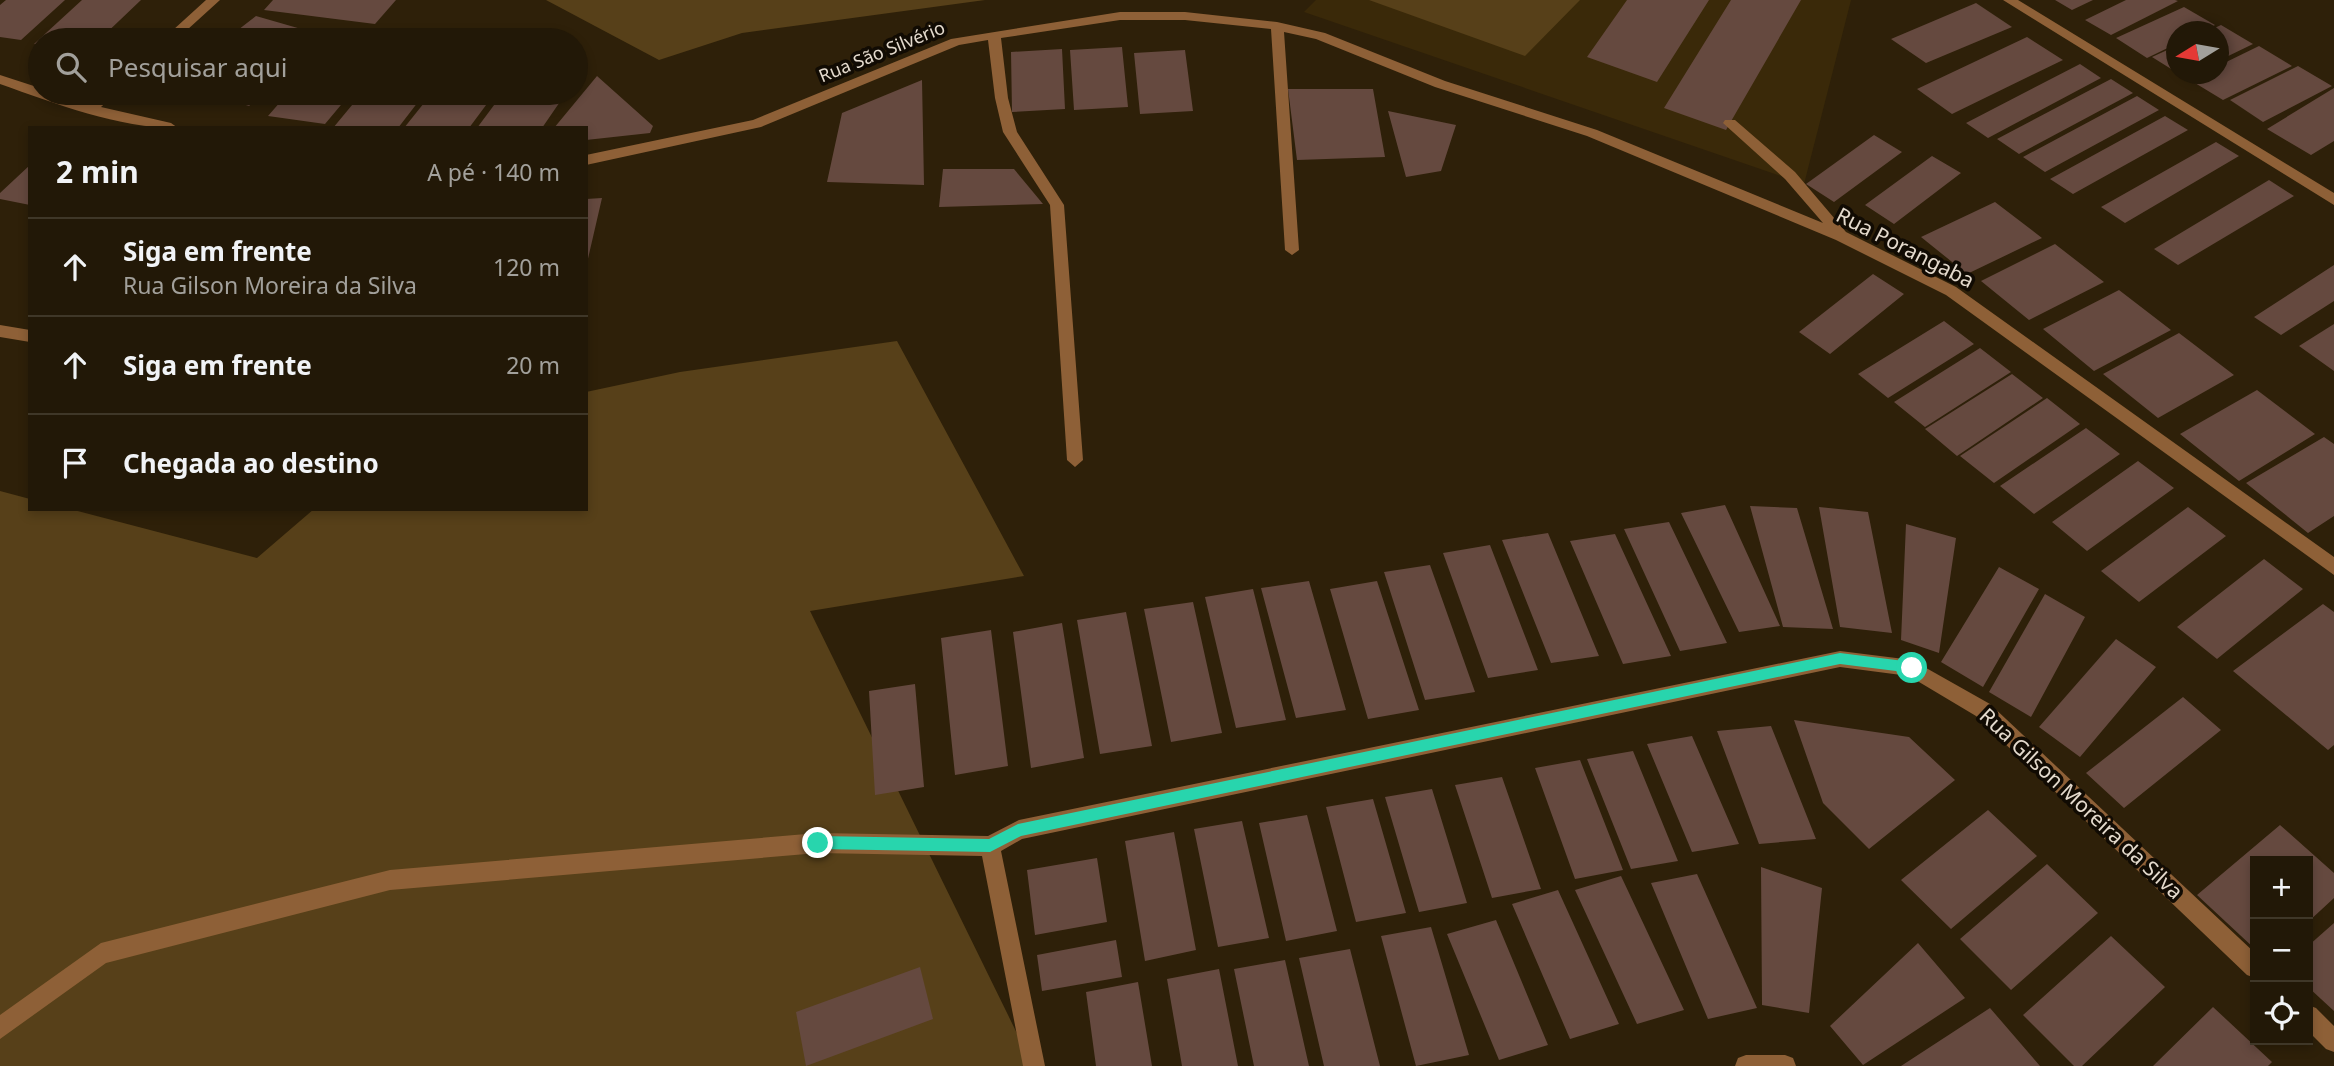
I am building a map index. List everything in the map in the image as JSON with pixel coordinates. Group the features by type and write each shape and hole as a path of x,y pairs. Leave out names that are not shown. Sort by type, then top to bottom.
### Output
{"street":[{"path":"182,28 214,0"},
{"path":"2009,0 2334,200"},
{"name":"Rua São Silvério","path":"588,160 756,124 957,42 1120,16 1185,16 1277,26 1320,36 1440,84"},
{"path":"1277,26 1292,250"},
{"path":"994,35 1008,129 1019,150 1049,189 1057,205 1075,460"},
{"path":"0,79 28,89"},
{"name":"Rua Porangaba","path":"1440,84 1592,133 1841,236 1951,290 2334,567"},
{"path":"78,105 162,126"},
{"path":"90,109 95,105"},
{"path":"1730,123 1779,162 1815,201 1841,236"},
{"path":"0,331 28,336"},
{"name":"Rua Gilson Moreira da Silva","path":"990,846 1018,830 1840,659 1912,668 1983,710 2250,962"},
{"path":"0,1028 101,954 390,880 818,843 990,846 1034,1066"},
{"path":"2313,1021 2334,1041"},
{"path":"1746,1066 1785,1066"}],"shaded area":[{"path":"546,0 985,0 742,33 659,60"},
{"path":"1316,0 1851,0 1804,184 1304,12"},
{"path":"1369,0 1580,0 1525,56"},
{"path":"897,341 1024,576 810,611 1033,1066 0,1066 0,491 28,498 28,511 78,511 257,558 312,511 588,511 588,392 680,372"}],"building":[{"path":"6,0 65,0 34,28 28,28 28,34 21,40 0,37 0,5"},
{"path":"82,0 141,0 112,28 51,28"},
{"path":"273,0 396,0 375,24 264,10"},
{"path":"1627,0 1709,0 1657,82 1587,57"},
{"path":"1731,0 1801,0 1726,130 1664,108"},
{"path":"2055,0 2093,0 2072,10"},
{"path":"2126,0 2178,1 2111,35 2085,20"},
{"path":"1976,3 2012,27 1926,63 1891,39"},
{"path":"2184,7 2208,21 2166,21 2166,49 2147,58 2116,38"},
{"path":"256,16 298,28 240,28"},
{"path":"2229,30 2253,44 2229,56"},
{"path":"2027,37 2063,60 1952,114 1917,89"},
{"path":"2259,46 2292,66 2223,100 2197,84 2229,84 2229,61"},
{"path":"1122,47 1128,107 1074,110 1070,50"},
{"path":"1062,49 1065,109 1012,112 1011,52"},
{"path":"1185,50 1193,111 1140,114 1134,53"},
{"path":"2166,51 2166,66 2152,57"},
{"path":"2080,64 2101,78 1988,138 1966,123"},
{"path":"2298,66 2332,86 2263,122 2230,100"},
{"path":"597,76 653,126 650,133 588,140 588,126 556,126 573,105 588,105 588,87"},
{"path":"2111,79 2133,93 2019,154 1997,139"},
{"path":"922,80 924,185 827,182 842,113"},
{"path":"2334,88 2334,141 2311,155 2267,129"},
{"path":"1288,89 1373,89 1385,157 1297,160"},
{"path":"2137,96 2159,110 2045,172 2023,157"},
{"path":"278,105 341,105 325,124 268,116"},
{"path":"352,105 416,105 400,126 335,126"},
{"path":"422,105 486,105 470,126 406,126"},
{"path":"494,105 558,105 543,126 478,126"},
{"path":"1388,111 1456,125 1441,171 1406,177"},
{"path":"2165,116 2188,130 2073,194 2050,179"},
{"path":"1874,135 1902,152 1834,202 1806,184"},
{"path":"2216,142 2239,156 2125,223 2101,207"},
{"path":"1932,156 1961,173 1894,224 1865,205"},
{"path":"28,167 28,205 0,199 0,193"},
{"path":"943,169 1014,169 1043,204 939,207"},
{"path":"2269,180 2294,196 2178,265 2154,249"},
{"path":"602,198 588,259 588,199"},
{"path":"1995,202 2042,238 1967,274 1921,237"},
{"path":"2055,244 2104,282 2029,320 1981,281"},
{"path":"2334,265 2334,301 2281,335 2254,317"},
{"path":"1873,274 1904,294 1830,354 1799,332"},
{"path":"2119,290 2171,330 2094,371 2043,329"},
{"path":"1944,321 1974,344 1888,398 1858,374"},
{"path":"2334,324 2334,371 2299,346"},
{"path":"2179,333 2234,375 2158,418 2103,374"},
{"path":"1980,348 2011,372 1925,427 1894,402"},
{"path":"2012,374 2043,398 1957,456 1925,429"},
{"path":"2257,390 2315,434 2239,481 2180,434"},
{"path":"2047,398 2080,424 1994,483 1960,456"},
{"path":"2086,428 2120,454 2034,514 2000,486"},
{"path":"2324,437 2334,444 2334,516 2308,533 2246,483"},
{"path":"2138,461 2174,488 2087,551 2052,522"},
{"path":"1725,505 1780,626 1739,632 1681,513"},
{"path":"1750,506 1797,508 1833,629 1783,627"},
{"path":"1819,507 1868,512 1892,633 1840,627"},
{"path":"2188,507 2226,536 2139,602 2101,571"},
{"path":"1669,522 1727,643 1680,651 1624,529"},
{"path":"1906,524 1956,538 1939,653 1901,640"},
{"path":"1548,533 1599,656 1551,663 1502,540"},
{"path":"1615,534 1671,656 1623,664 1570,541"},
{"path":"1490,545 1538,670 1488,678 1443,553"},
{"path":"2264,559 2303,589 2217,659 2177,627"},
{"path":"1430,565 1475,692 1425,700 1384,572"},
{"path":"1999,567 2039,589 1983,687 1941,662"},
{"path":"1309,581 1346,710 1296,718 1261,588"},
{"path":"1377,581 1419,710 1368,719 1330,589"},
{"path":"1253,589 1286,720 1236,728 1205,597"},
{"path":"2045,594 2085,617 2031,717 1989,692"},
{"path":"1193,602 1222,733 1171,742 1144,609"},
{"path":"2323,604 2334,612 2334,745 2328,750 2233,671"},
{"path":"1126,612 1152,746 1100,754 1077,620"},
{"path":"1062,623 1084,758 1031,768 1013,632"},
{"path":"991,630 1008,766 955,775 941,638"},
{"path":"2116,639 2156,667 2080,757 2039,727"},
{"path":"915,684 924,787 875,795 869,691"},
{"path":"2183,697 2221,730 2124,808 2086,773"},
{"path":"1794,720 1909,737 1955,780 1869,849 1823,803"},
{"path":"1771,726 1816,839 1759,844 1717,731"},
{"path":"1692,736 1739,844 1692,852 1647,744"},
{"path":"1633,751 1678,861 1631,869 1587,759"},
{"path":"1580,760 1623,870 1575,879 1535,768"},
{"path":"1502,777 1541,889 1492,898 1455,785"},
{"path":"1432,789 1467,903 1419,912 1385,797"},
{"path":"1373,799 1406,913 1356,922 1326,807"},
{"path":"1988,810 2037,856 1951,929 1901,880"},
{"path":"1307,815 1337,931 1286,941 1259,823"},
{"path":"1242,821 1269,938 1218,947 1194,829"},
{"path":"2280,825 2334,873 2334,898 2313,917 2313,856 2250,856 2250,944 2197,895"},
{"path":"1174,832 1196,950 1145,961 1125,841"},
{"path":"1097,858 1107,922 1035,935 1027,870"},
{"path":"2047,864 2098,913 2011,990 1960,939"},
{"path":"1761,867 1822,888 1809,1013 1762,1005"},
{"path":"1697,874 1757,1008 1708,1019 1651,883"},
{"path":"1621,876 1684,1010 1637,1024 1575,890"},
{"path":"1558,890 1619,1024 1570,1039 1512,904"},
{"path":"1496,920 1548,1045 1499,1060 1447,934"},
{"path":"2334,923 2334,1011 2313,992 2313,942"},
{"path":"1431,927 1469,1055 1416,1066 1381,936"},
{"path":"2111,936 2165,987 2082,1066 2074,1066 2023,1015"},
{"path":"1116,940 1122,977 1042,991 1037,955"},
{"path":"1918,943 1965,998 1863,1065 1830,1026"},
{"path":"1350,949 1380,1066 1324,1066 1299,958"},
{"path":"1285,960 1309,1066 1254,1066 1234,969"},
{"path":"920,967 933,1019 806,1066 796,1012"},
{"path":"1219,969 1238,1066 1182,1066 1167,979"},
{"path":"1138,982 1152,1066 1096,1066 1086,992"},
{"path":"2213,1007 2250,1041 2250,1045 2254,1045 2272,1062 2268,1066 2153,1066"},
{"path":"1990,1008 2040,1066 1901,1066"}],"route":[{"path":"818,843 990,846 1018,830 1840,659 1912,668"}]}
